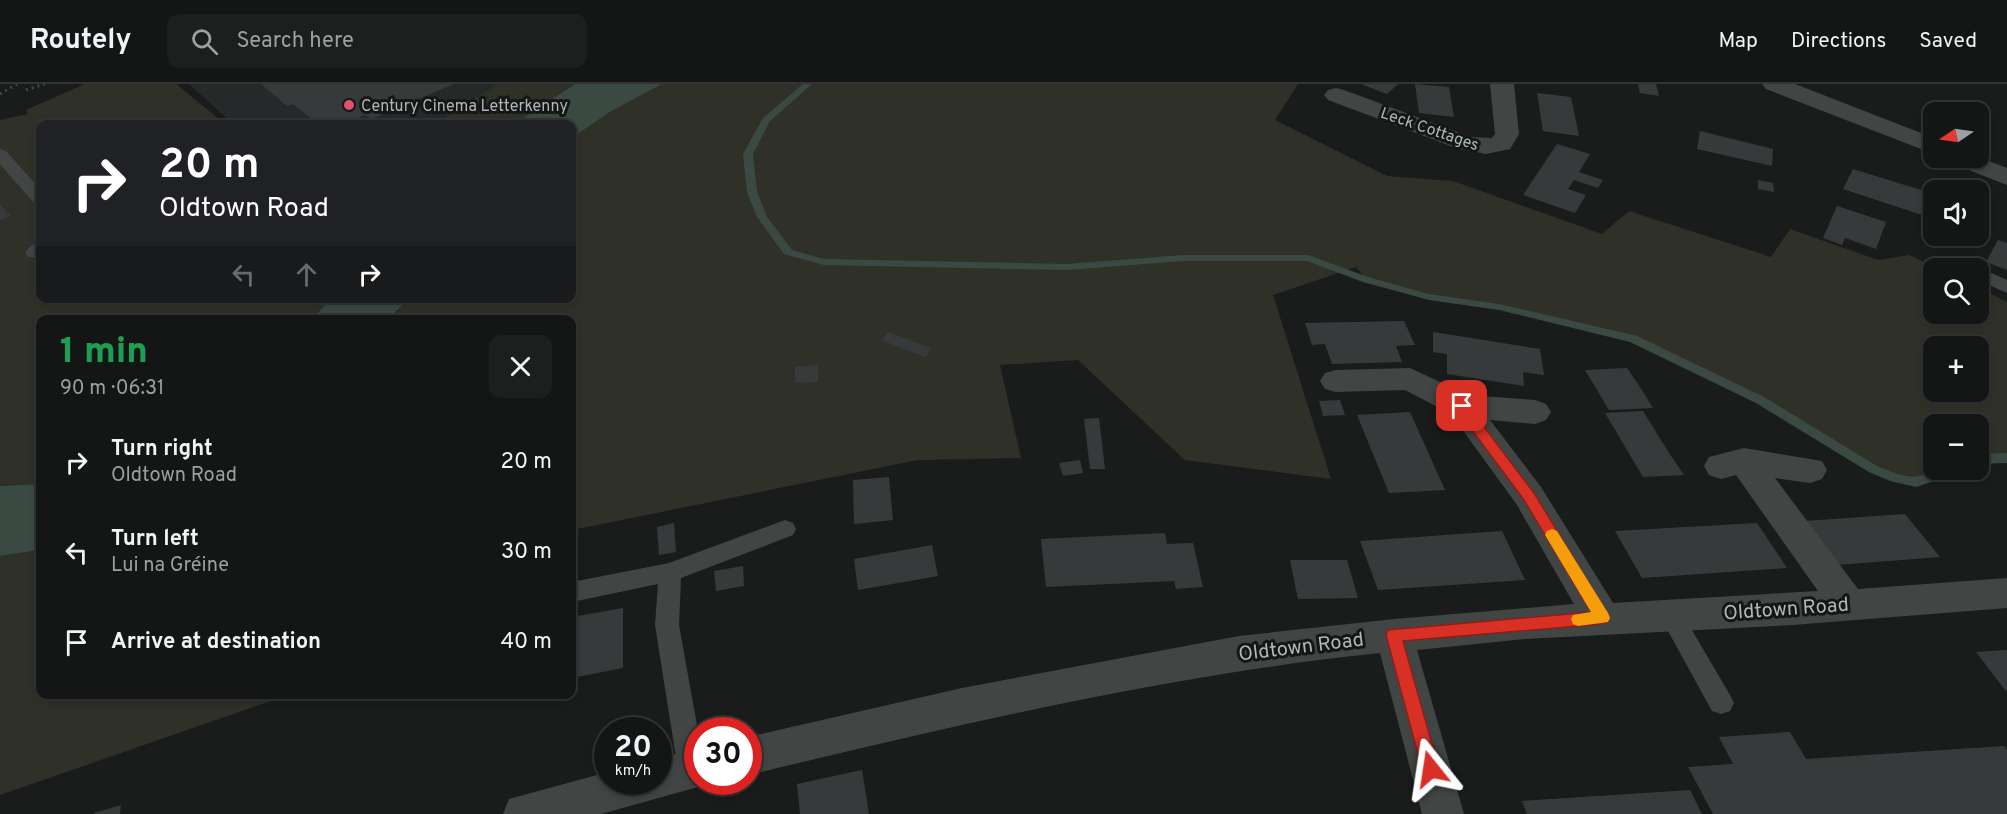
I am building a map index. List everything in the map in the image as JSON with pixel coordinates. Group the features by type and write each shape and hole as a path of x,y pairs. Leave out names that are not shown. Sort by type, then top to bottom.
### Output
{"street":[{"name":"Leck Cottages","path":"1336,95 1465,143 1486,147 1501,144 1507,134 1502,84"},
{"path":"1774,84 1923,143"},
{"path":"1985,168 2007,177"},
{"path":"1336,381 1410,379 1462,406 1535,412"},
{"path":"1462,406 1529,496 1602,618"},
{"path":"1810,470 1733,464 1848,603"},
{"name":"Oldtown Road","path":"762,753 875,725 1169,665 1239,653 1394,635 1602,618 2007,593"},
{"path":"1394,635 1443,814"},
{"path":"524,814 596,795"}],"lane":[{"path":"0,154 36,194"},
{"path":"1989,278 2007,287"},
{"path":"576,591 670,572 785,529"},
{"path":"670,572 667,625 682,772"},
{"path":"1671,615 1720,703"}],"path":[{"path":"0,94 16,84"},
{"path":"26,90 45,84"}],"shaded area":[{"path":"85,84 176,84 220,120 36,120 36,303 327,303 316,315 36,315 36,484 0,486 0,220 11,216 0,203 0,120 28,114 26,110"},
{"path":"189,84 503,84 458,108 442,120 229,120"},
{"path":"498,84 575,84 520,120 441,120"},
{"path":"575,84 662,84 610,112 576,135 576,120 520,120"},
{"path":"662,84 1298,84 1275,120 1387,176 1453,181 1602,234 1629,211 1771,257 1790,229 1878,260 1909,255 1923,262 1923,324 1989,324 1989,293 2007,302 2007,458 1989,459 1989,414 1923,414 1923,480 1916,482 1894,478 1873,469 1760,400 1633,339 1500,307 1429,297 1367,280 1356,267 1273,295 1331,479 1185,460 1078,360 1000,365 1021,458 918,460 576,529 576,315 394,315 404,303 576,303 576,135 610,112"},
{"path":"327,303 404,303 393,315 316,315"},
{"path":"36,484 36,551 0,556 0,486"},
{"path":"36,551 36,699 276,699 0,795 0,556"}],"building":[{"name":"Century Cinema Letterkenny","path":"261,84 454,84 371,119 365,115 352,120 313,120 293,104 287,106"},
{"path":"1361,84 1398,84 1387,94"},
{"path":"1415,84 1449,87 1454,117 1419,113"},
{"path":"1638,84 1656,84 1659,96 1640,93"},
{"path":"1537,93 1571,97 1579,136 1543,131"},
{"path":"1700,131 1773,149 1772,166 1697,149"},
{"path":"1557,144 1590,154 1579,172 1603,180 1598,188 1574,180 1568,189 1586,195 1575,213 1523,195"},
{"path":"1853,169 1923,191 1923,215 1843,189"},
{"path":"1758,180 1773,183 1774,192 1758,189"},
{"path":"0,203 11,216 0,220"},
{"path":"1837,206 1886,222 1876,249 1845,238 1842,245 1823,238"},
{"path":"1998,240 2007,243 2007,270 1989,263 1988,258"},
{"path":"1404,321 1415,345 1396,346 1402,362 1332,364 1325,344 1312,345 1305,323"},
{"path":"889,332 931,348 925,357 881,340"},
{"path":"1433,332 1540,349 1544,375 1523,372 1524,386 1447,374 1447,354 1433,352"},
{"path":"818,365 818,382 795,383 795,367"},
{"path":"1627,368 1653,408 1609,410 1585,370"},
{"path":"1340,400 1345,415 1323,416 1319,401"},
{"path":"1643,411 1684,475 1643,477 1605,413"},
{"path":"1410,412 1445,490 1389,493 1357,415"},
{"path":"1099,418 1105,469 1090,469 1084,419"},
{"path":"1080,460 1083,473 1063,476 1059,463"},
{"path":"889,477 893,520 854,524 853,480"},
{"path":"1905,514 1940,557 1837,565 1804,521"},
{"path":"674,523 676,552 659,555 657,527"},
{"path":"1757,523 1787,568 1642,578 1615,531"},
{"path":"1502,531 1525,580 1378,590 1360,541"},
{"path":"1165,533 1167,544 1193,543 1203,587 1176,589 1174,581 1046,587 1041,539"},
{"path":"932,545 938,576 858,590 854,559"},
{"path":"1290,560 1347,560 1358,598 1298,599"},
{"path":"743,566 744,586 716,591 714,571"},
{"path":"623,608 623,668 576,677 576,616"},
{"path":"2007,650 2007,690 2005,690 1976,652"},
{"path":"1790,732 1806,759 2004,746 2007,750 2007,814 1713,814 1688,767 1733,764 1719,737"},
{"path":"862,770 869,814 800,814 797,784"},
{"path":"1690,790 1702,814 1527,814 1522,801"},
{"path":"121,805 120,814 94,814 94,813"}],"waterway":[{"path":"808,84 766,120 748,154 752,192 762,217 788,252 824,262 1067,267 1183,258 1308,258 1367,280 1429,297 1499,307 1633,339 1760,400 1873,469 1894,478 1916,482 1923,480"},
{"path":"1989,459 2007,458"}],"slow traffic":[{"path":"1552,535 1602,618 1578,619"}],"place":[{"name":"Century Cinema Letterkenny","path":"349,105"}],"route":[{"path":"1431,769 1394,635 1602,618 1529,496 1462,406"}]}
